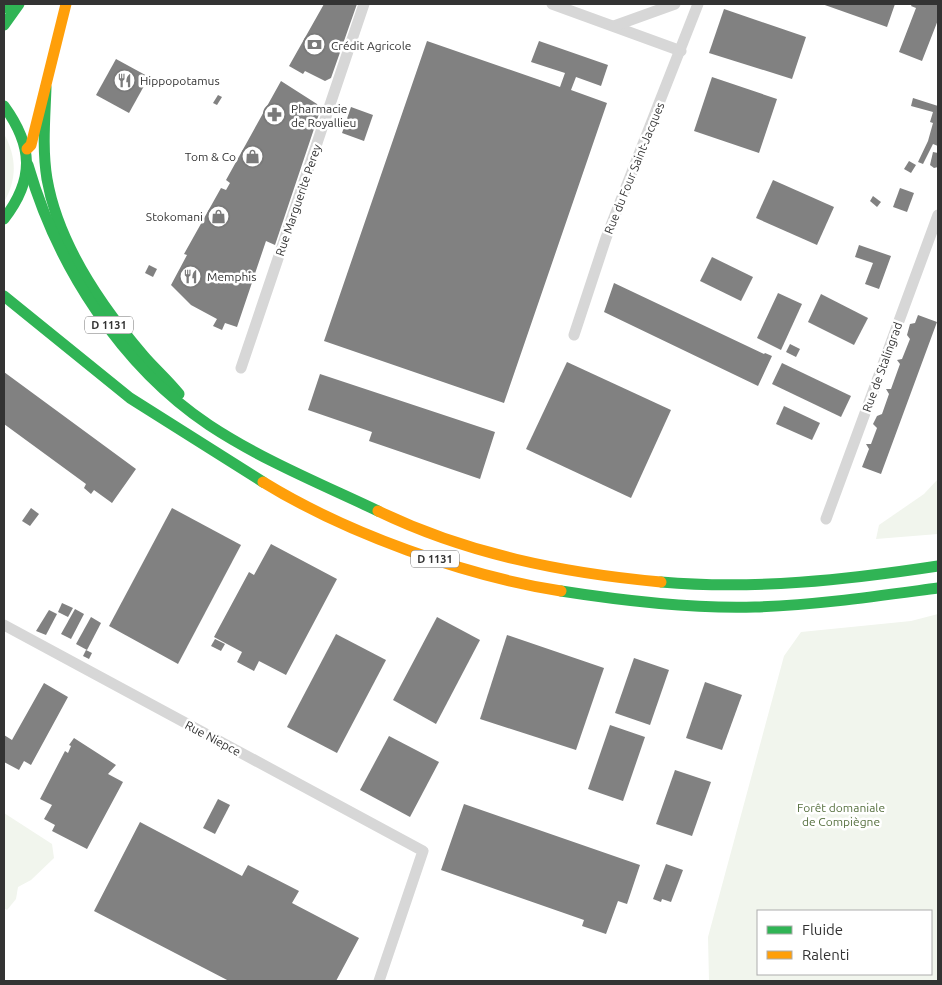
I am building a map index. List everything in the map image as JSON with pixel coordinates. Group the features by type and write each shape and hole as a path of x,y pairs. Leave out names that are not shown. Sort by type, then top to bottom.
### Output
{"main road":[{"path":"4,8 8,4"},
{"path":"4,25 19,4"},
{"path":"27,149 31,145 38,109 46,86 66,4"},
{"path":"46,86 44,143 47,180 54,208 91,281 121,326 194,412"},
{"path":"4,106 18,123 27,149 28,165 24,188 13,209 4,218"},
{"name":"D 1131","path":"28,165 45,216 73,270 101,314 133,355 168,391 208,424 298,474 423,531 488,552 550,567 656,581 728,585 804,583 905,572 938,566"},
{"name":"D 1131","path":"4,296 130,398 202,444 294,501 409,551 530,586 633,602 755,607 848,600 938,588"}],"street":[{"name":"Rue Marguerite Perey","path":"241,368 364,4"},
{"path":"552,4 681,51"},
{"path":"614,26 675,4"},
{"name":"Rue du Four Saint-Jacques","path":"574,335 609,229 698,4"},
{"name":"Rue de Stalingrad","path":"826,519 938,215"},
{"name":"Rue Niepce","path":"4,625 423,851 379,981"}],"green space":[{"path":"4,134 11,151 14,168 11,185 4,202"},
{"path":"938,479 938,534 876,539 879,525 924,494"},
{"name":"Forêt domaniale de Compiègne","path":"938,614 938,981 709,981 708,937 784,656 801,632 911,621"},
{"path":"4,813 52,844 54,858 31,880 18,887 16,899 7,910 4,908"}],"building":[{"path":"324,4 357,4 331,78 325,81 305,71 303,74 289,66"},
{"path":"822,4 895,4 887,27"},
{"path":"912,4 938,4 938,20 922,61 899,52 916,8 911,6"},
{"path":"724,9 806,37 792,79 709,53"},
{"path":"427,41 560,87 565,73 531,62 539,41 608,65 601,86 576,77 571,90 607,103 504,403 324,341"},
{"path":"116,59 149,77 129,113 96,95"},
{"path":"712,77 777,99 759,153 694,131"},
{"path":"281,81 317,104 320,111 275,245 266,241 237,327 225,323 222,330 213,326 217,319 191,305 171,285 187,255 184,254 221,188 226,190 230,183 226,180"},
{"path":"218,95 222,97 217,105 213,103"},
{"path":"913,98 938,106 938,146 933,144 923,164 918,162 928,141 933,123 930,122 933,112 911,106"},
{"path":"351,107 373,115 364,141 342,133"},
{"path":"933,152 938,153 938,167 934,168 930,165"},
{"path":"909,161 916,165 911,173 904,169"},
{"path":"773,180 834,207 817,245 756,218"},
{"path":"900,188 914,193 907,212 893,207"},
{"path":"873,196 881,202 877,207 870,201"},
{"path":"859,245 891,256 879,289 865,284 873,263 855,257"},
{"path":"712,257 753,277 741,301 700,281"},
{"path":"149,265 157,269 153,277 145,273"},
{"path":"614,283 764,354 772,356 758,386 604,312"},
{"path":"778,293 802,304 781,350 757,338"},
{"path":"821,294 868,318 854,345 808,322"},
{"path":"918,315 937,322 881,474 862,467 869,449 866,444 871,444 877,428 873,424 877,416 882,414 889,394 886,389 891,389 900,364 897,360 902,359 910,339 907,335 910,324 915,323"},
{"path":"790,344 800,349 796,357 786,352"},
{"path":"567,362 671,410 631,498 526,449"},
{"path":"782,363 851,396 841,417 772,384"},
{"path":"4,372 136,469 112,503 94,490 91,494 84,488 86,484 4,424"},
{"path":"320,374 495,432 480,479 369,441 372,432 308,410"},
{"path":"784,406 820,423 812,440 776,424"},
{"path":"31,508 39,514 30,526 22,521"},
{"path":"172,508 241,545 178,664 109,626"},
{"path":"271,544 337,579 286,675 259,661 254,671 237,662 242,652 214,637 249,572 254,575"},
{"path":"62,603 73,608 68,617 58,612"},
{"path":"75,609 84,614 71,639 61,634"},
{"path":"49,610 57,614 46,635 36,631"},
{"path":"91,617 101,623 87,650 76,644"},
{"path":"437,617 480,640 436,724 393,700"},
{"path":"336,634 386,660 337,753 287,727"},
{"path":"507,635 604,668 576,750 480,719"},
{"path":"215,639 225,644 221,651 211,646"},
{"path":"86,650 92,653 89,659 83,656"},
{"path":"634,658 669,670 650,725 615,713"},
{"path":"705,682 742,695 722,750 686,738"},
{"path":"44,683 68,697 31,765 24,761 19,770 4,762 4,735 12,740"},
{"path":"610,725 645,737 623,801 588,789"},
{"path":"389,736 439,762 410,817 360,790"},
{"path":"74,738 116,765 108,774 123,782 87,849 52,831 55,825 44,819 52,805 40,799 65,751 68,753 71,746 69,745"},
{"path":"675,770 711,782 692,836 656,824"},
{"path":"218,799 230,805 215,834 203,828"},
{"path":"464,804 640,865 627,904 618,901 606,934 582,926 584,920 441,870"},
{"path":"140,822 242,876 248,865 299,891 292,903 359,938 336,981 229,981 94,911"},
{"path":"666,864 683,870 671,902 662,899 661,902 653,899"}],"traffic: fast":[{"path":"4,8 8,4"},
{"path":"4,25 19,4"},
{"path":"46,87 45,168 61,227 83,273 97,295 127,336 179,394"},
{"path":"4,106 21,135 26,162 21,190 4,219"},
{"path":"28,165 40,203 56,240 75,276 96,311 148,374 177,401 229,438 292,471 378,511"},
{"path":"4,296 130,398 263,482"},
{"path":"661,582 731,585 800,582 869,576 938,566"},
{"path":"561,591 658,604 755,607 824,602 938,588"}],"traffic: slow":[{"path":"27,149 31,145 66,4"},
{"path":"263,482 331,518 407,550 486,575 561,591"},
{"path":"378,511 446,539 516,559 588,573 661,582"}],"place":[{"name":"Crédit Agricole","path":"315,45"},
{"name":"Hippopotamus","path":"124,80"},
{"name":"Pharmacie de Royallieu","path":"275,115"},
{"name":"Tom & Co","path":"252,156"},
{"name":"Stokomani","path":"219,216"},
{"name":"Memphis","path":"191,276"}]}
